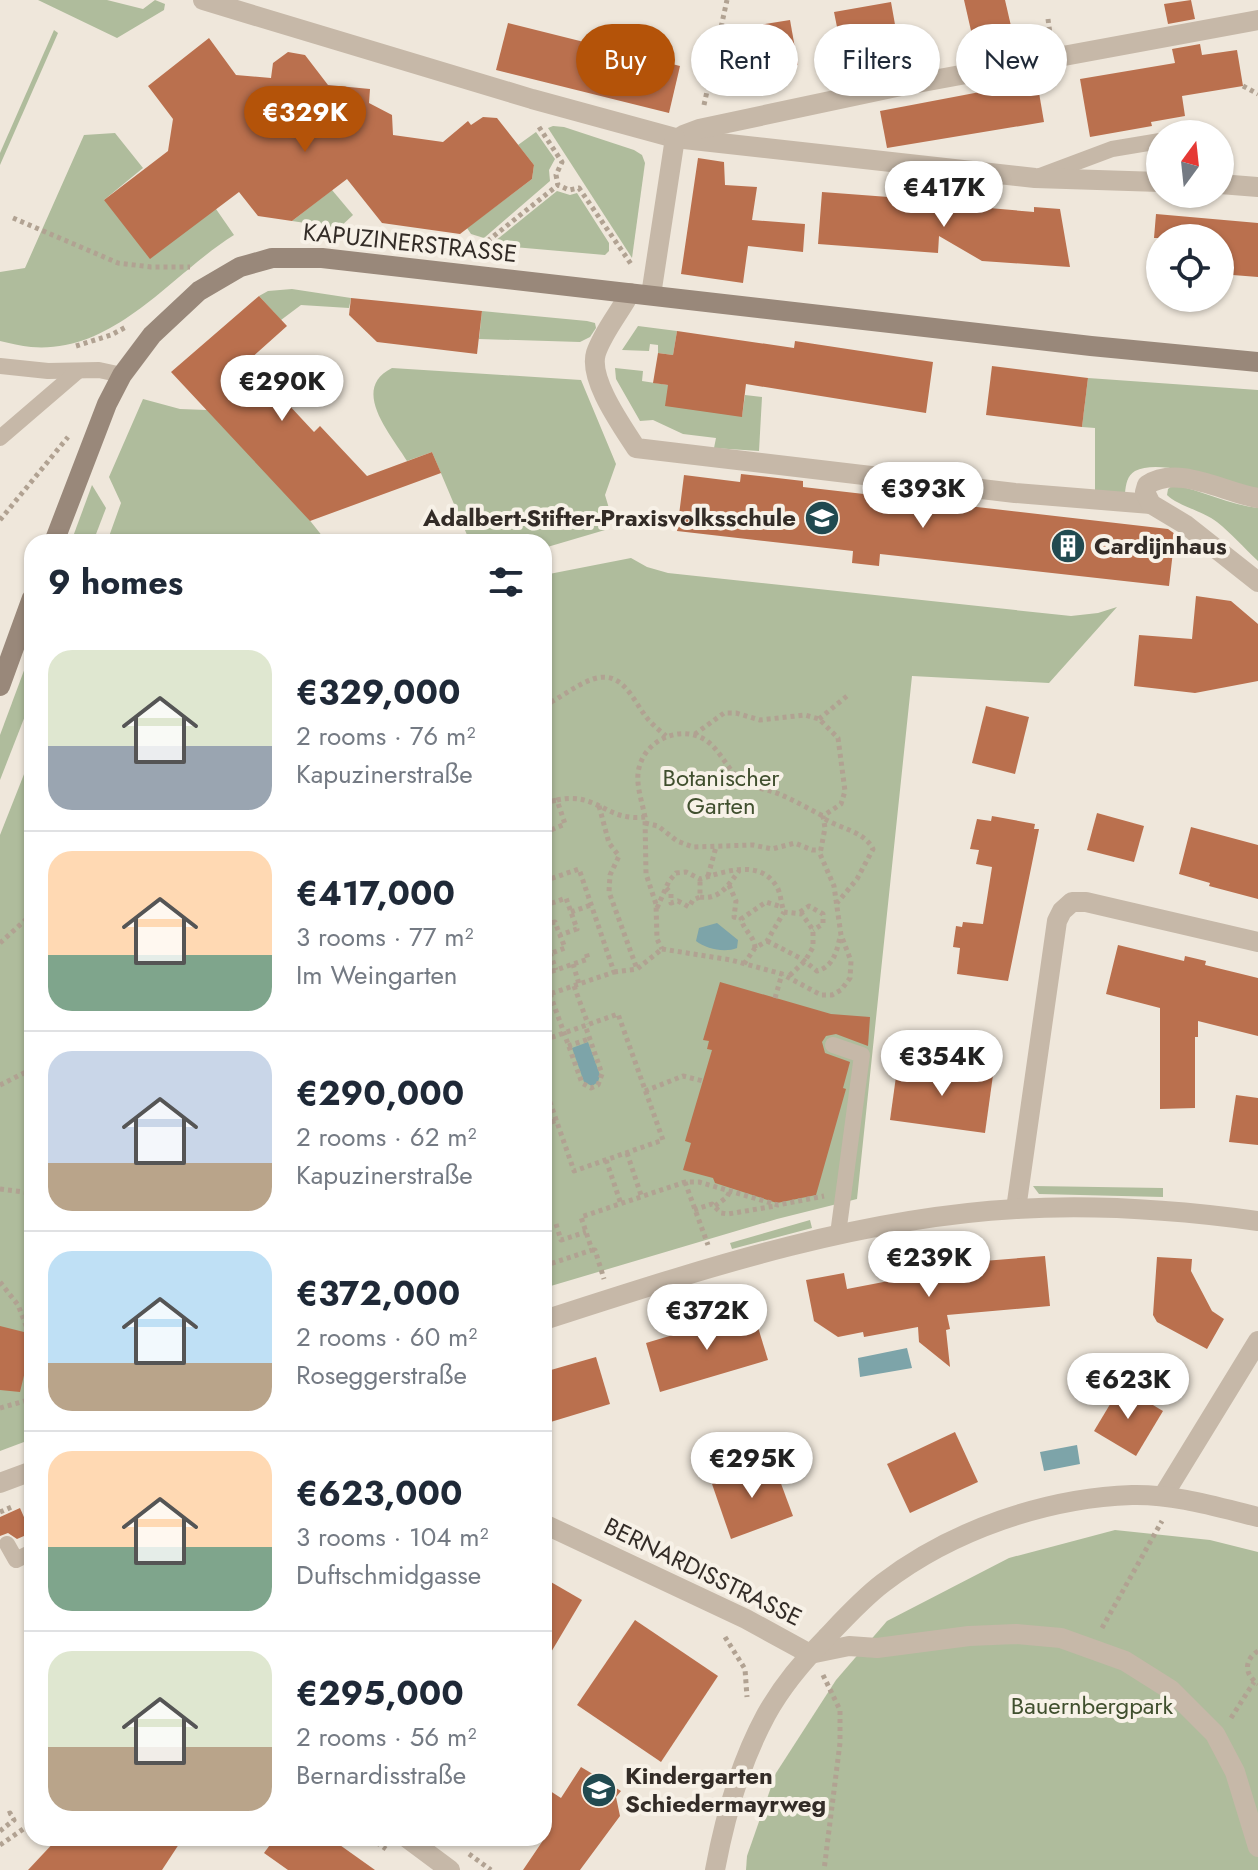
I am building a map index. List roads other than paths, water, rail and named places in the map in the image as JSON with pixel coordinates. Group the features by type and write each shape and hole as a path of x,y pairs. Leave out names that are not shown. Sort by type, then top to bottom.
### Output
{"street":[{"path":"203,0 675,138 1035,178 1146,182"},
{"path":"675,138 699,129 901,86 1258,20"},
{"path":"651,295 675,138"},
{"path":"1234,185 1258,187"},
{"name":"KAPUZINERSTRASSE","path":"57,534 107,404 122,375 152,335 199,291 240,267 272,258 322,258 1091,346 1258,362"},
{"path":"630,293 599,347 594,372 617,419 636,448 1015,493 1151,504 1186,525 1258,582"},
{"path":"1151,504 1145,492 1147,485 1154,480 1169,478 1186,479 1258,498"},
{"path":"0,686 24,620"},
{"path":"1016,1209 1040,1031 1057,921 1062,911 1072,902 1086,902 1258,942"},
{"path":"552,1318 838,1234 929,1219 1016,1209 1122,1208 1258,1221"},
{"path":"1163,1496 1258,1341"},
{"path":"0,1483 24,1474"},
{"path":"715,1870 733,1791 766,1715 784,1685 810,1654 884,1582 967,1534 1044,1508 1132,1495 1163,1496 1258,1517"},
{"name":"BERNARDISSTRASSE","path":"552,1528 746,1619 810,1654 849,1646 877,1648 969,1636 1016,1634 1061,1638 1125,1661 1182,1700 1215,1734 1235,1772 1258,1847"},
{"path":"418,1846 450,1870"}],"lane":[{"path":"1035,178 1112,149 1146,143"},
{"path":"0,366 99,370 122,375"},
{"path":"0,438 78,371"},
{"path":"833,1045 862,1055 838,1234"},
{"path":"7,1544 16,1560 24,1556"}],"water":[{"path":"717,923 738,940 737,948 716,949 696,941 699,928"},
{"path":"588,1042 600,1075 598,1082 592,1086 584,1082 572,1048"},
{"path":"907,1348 912,1368 860,1377 858,1358"},
{"path":"1077,1445 1080,1464 1044,1471 1040,1452"}],"place":[{"name":"Adalbert-Stifter-Praxisvolksschule","path":"822,518"},
{"name":"Cardijnhaus","path":"1068,546"},
{"name":"Kindergarten Schiedermayrweg","path":"599,1790"}],"park label":[{"name":"Botanischer Garten","path":"721,792"},
{"name":"Bauernbergpark","path":"1092,1706"}]}
